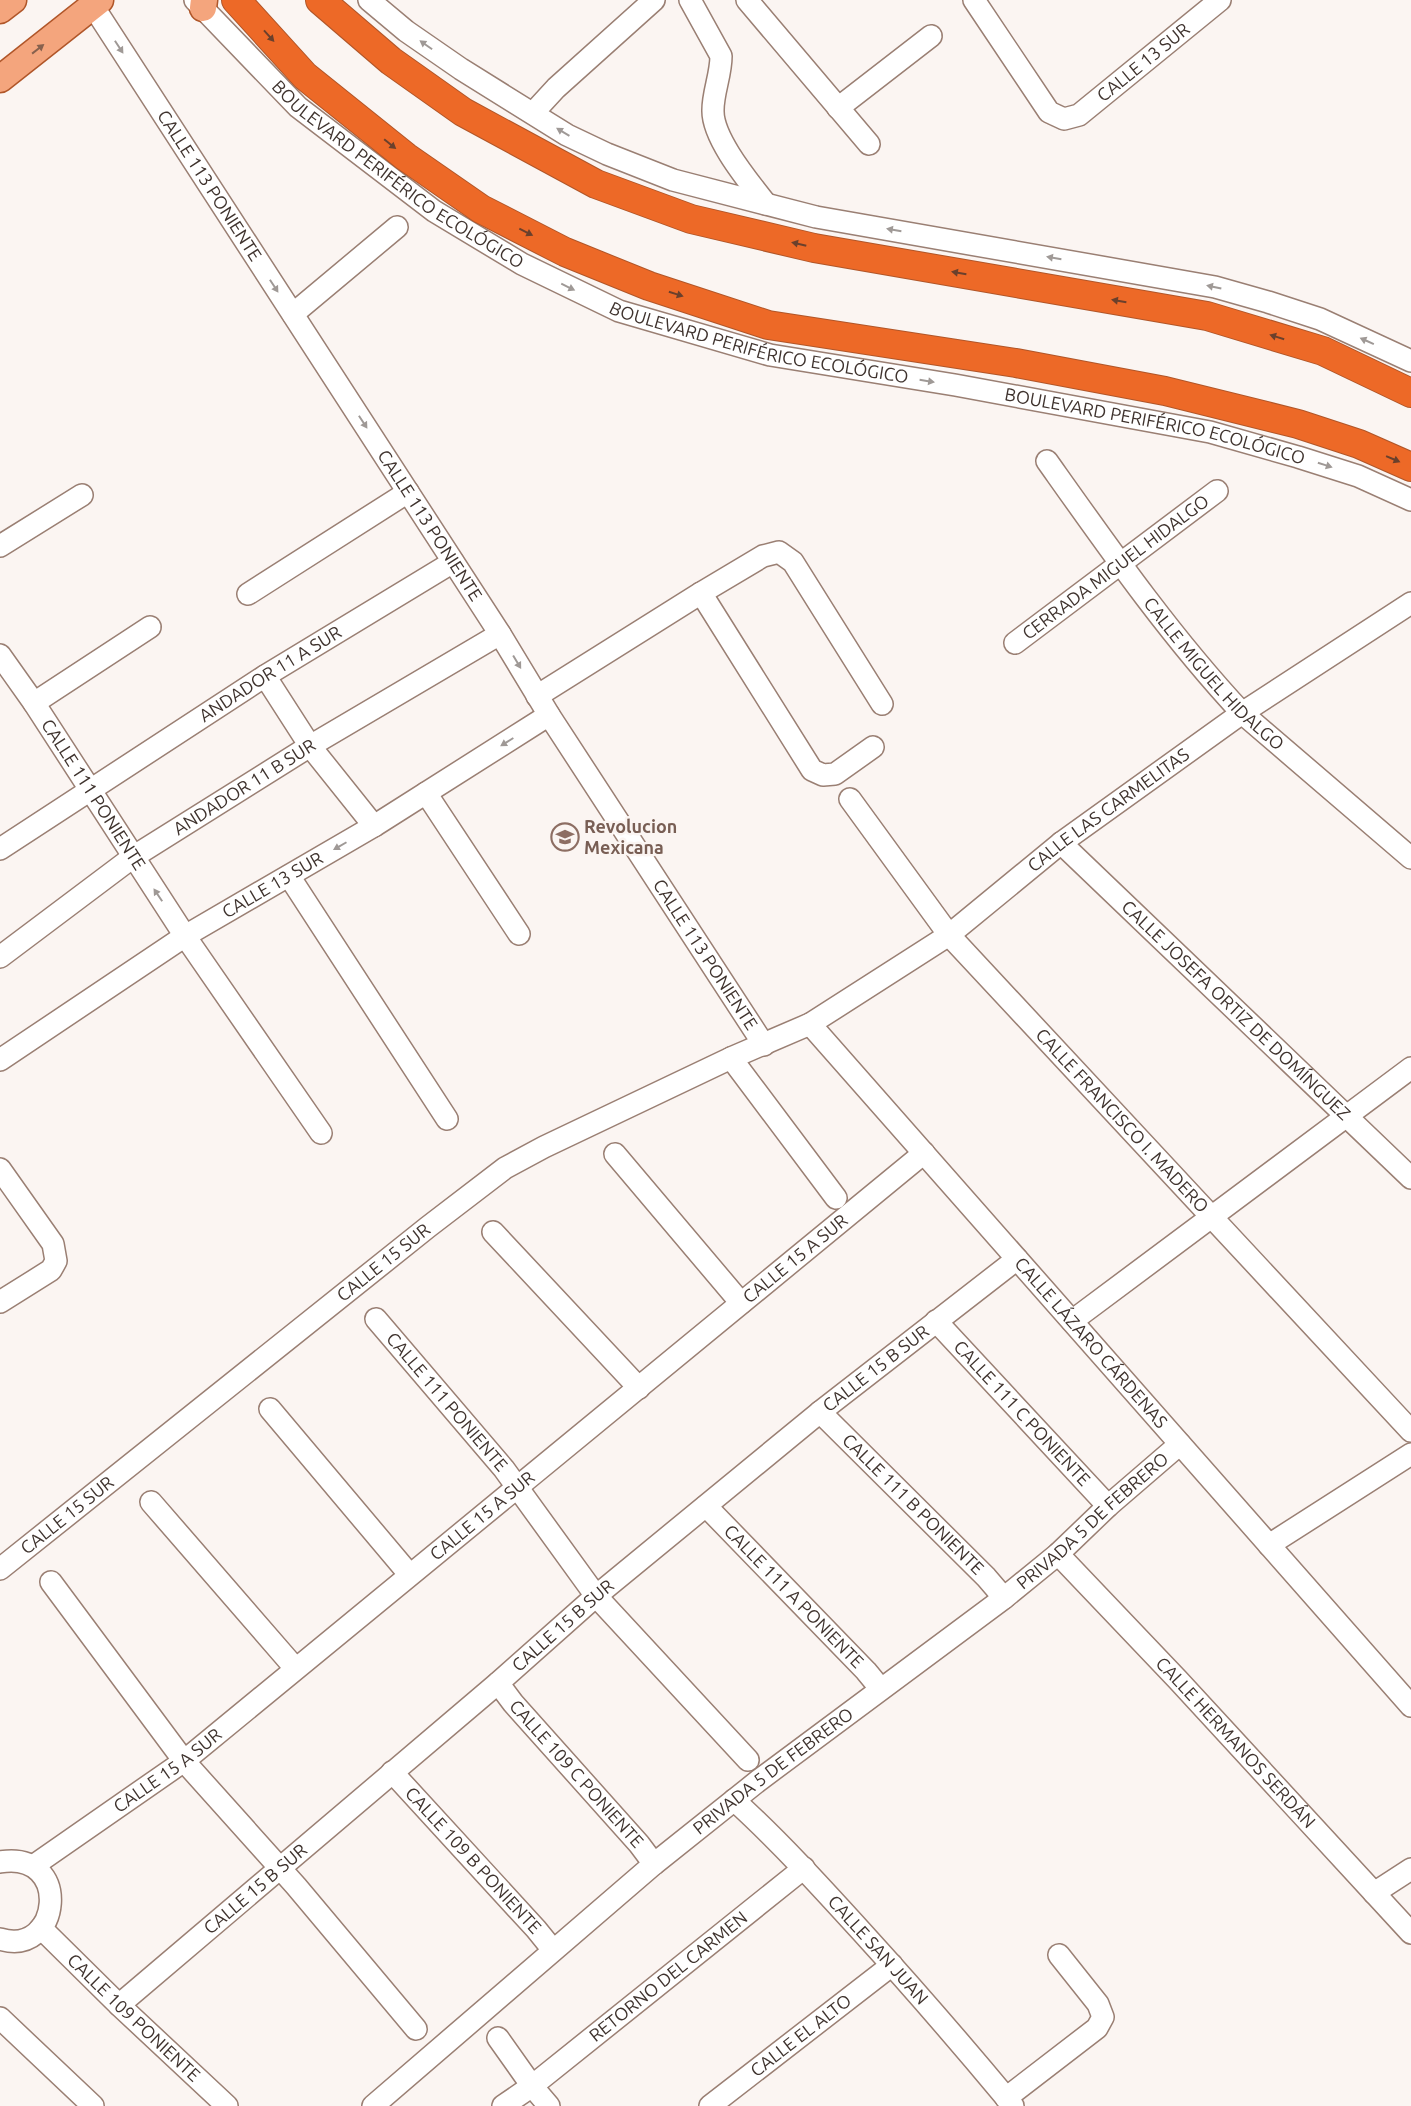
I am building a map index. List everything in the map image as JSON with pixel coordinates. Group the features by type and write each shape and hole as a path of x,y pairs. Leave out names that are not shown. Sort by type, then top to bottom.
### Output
{"highway":[{"name":"BOULEVARD PERIFÉRICO ECOLÓGICO","path":"236,0 305,76 406,157 481,209 565,252 649,286 768,325 1016,363 1165,390 1298,424 1358,444 1411,467"},
{"path":"320,0 391,61 463,112 596,184 691,219 814,248 1207,316 1324,351 1411,393"}],"main road":[{"path":"0,10 13,0"},
{"path":"0,79 96,3"}],"street":[{"path":"369,0 414,37 461,69 567,135 607,154 673,180 816,217 1215,288 1268,302 1320,320 1411,361"},
{"path":"533,113 556,88 654,0"},
{"path":"690,0 721,56 712,116 732,160 766,204"},
{"path":"748,0 869,144"},
{"name":"CALLE 13 SUR","path":"974,0 1049,112 1064,119 1079,115 1207,4"},
{"name":"CALLE 113 PONIENTE","path":"96,3 292,314 500,634 549,716 764,1045"},
{"name":"BOULEVARD PERIFÉRICO ECOLÓGICO","path":"201,3 298,107 434,211 522,264 619,311 770,355 955,385 1210,432 1358,476 1411,500"},
{"path":"838,108 930,36"},
{"path":"292,314 397,227"},
{"name":"CALLE MIGUEL HIDALGO","path":"1047,461 1120,563 1221,690 1242,713 1411,858"},
{"name":"CERRADA MIGUEL HIDALGO","path":"1015,643 1217,491"},
{"path":"248,594 408,492"},
{"path":"0,546 82,495"},
{"path":"537,696 763,556 779,552 793,562 882,704"},
{"name":"ANDADOR 11 A SUR","path":"0,849 265,676 453,562"},
{"path":"701,593 812,770 822,775 836,774 873,746"},
{"name":"CALLE LAS CARMELITAS","path":"810,1024 949,935 1061,843 1242,713 1411,603"},
{"path":"34,703 150,627"},
{"name":"ANDADOR 11 B SUR","path":"0,957 132,857 310,746 500,634"},
{"name":"CALLE 111 PONIENTE","path":"0,655 34,703 132,857 320,1133"},
{"path":"265,676 310,746 374,826"},
{"name":"CALLE 13 SUR","path":"0,1060 185,936 374,826 549,716"},
{"path":"426,793 519,934"},
{"name":"CALLE FRANCISCO I. MADERO","path":"850,798 949,935 1411,1431"},
{"name":"CALLE JOSEFA ORTIZ DE DOMÍNGUEZ","path":"1061,843 1411,1178"},
{"path":"289,876 447,1119"},
{"name":"CALLE 15 SUR","path":"0,1569 428,1226 505,1168 544,1147 730,1058 810,1024"},
{"name":"CALLE LÁZARO CÁRDENAS","path":"810,1024 1411,1706"},
{"path":"730,1058 836,1198"},
{"path":"1072,1320 1411,1068"},
{"name":"CALLE 15 A SUR","path":"32,1866 184,1760 924,1153"},
{"path":"614,1154 741,1302"},
{"path":"0,1169 53,1244 56,1260 52,1270 0,1302"},
{"path":"493,1232 639,1388"},
{"name":"CALLE 15 B SUR","path":"119,2006 281,1870 596,1596 820,1412 1017,1259"},
{"name":"CALLE 111 PONIENTE","path":"376,1319 517,1486 596,1596 748,1760"},
{"name":"CALLE 111 C PONIENTE","path":"936,1321 1108,1506"},
{"path":"270,1409 409,1574"},
{"name":"CALLE 111 B PONIENTE","path":"820,1412 1004,1598"},
{"name":"PRIVADA 5 DE FEBRERO","path":"374,2106 654,1864 880,1688 1004,1598 1058,1554 1108,1506 1180,1444"},
{"path":"1269,1545 1411,1454"},
{"path":"151,1502 295,1668"},
{"name":"CALLE 111 A PONIENTE","path":"706,1506 880,1688"},
{"name":"CALLE HERMANOS SERDÁN","path":"1058,1554 1178,1680 1411,1933"},
{"path":"51,1582 184,1760 281,1870 416,2029"},
{"name":"CALLE 109 C PONIENTE","path":"498,1683 513,1703 639,1844 654,1864"},
{"name":"CALLE 109 B PONIENTE","path":"392,1772 553,1950"},
{"name":"CALLE SAN JUAN","path":"734,1800 804,1868 892,1965 1010,2102"},
{"path":"0,1862 10,1860 32,1866 43,1876 50,1888 52,1902 49,1916 41,1928 31,1936 19,1940 0,1939"},
{"name":"RETORNO DEL CARMEN","path":"503,2106 532,2086 804,1868"},
{"path":"1374,1893 1411,1869"},
{"name":"CALLE 109 PONIENTE","path":"41,1928 119,2006 224,2105"},
{"path":"1010,2102 1097,2028 1104,2017 1098,2004 1059,1954"},
{"name":"CALLE EL ALTO","path":"710,2106 892,1965"},
{"path":"0,2018 93,2106"},
{"path":"498,2038 532,2086 549,2106"}],"place":[{"name":"Revolucion Mexicana","path":"565,837"}]}
